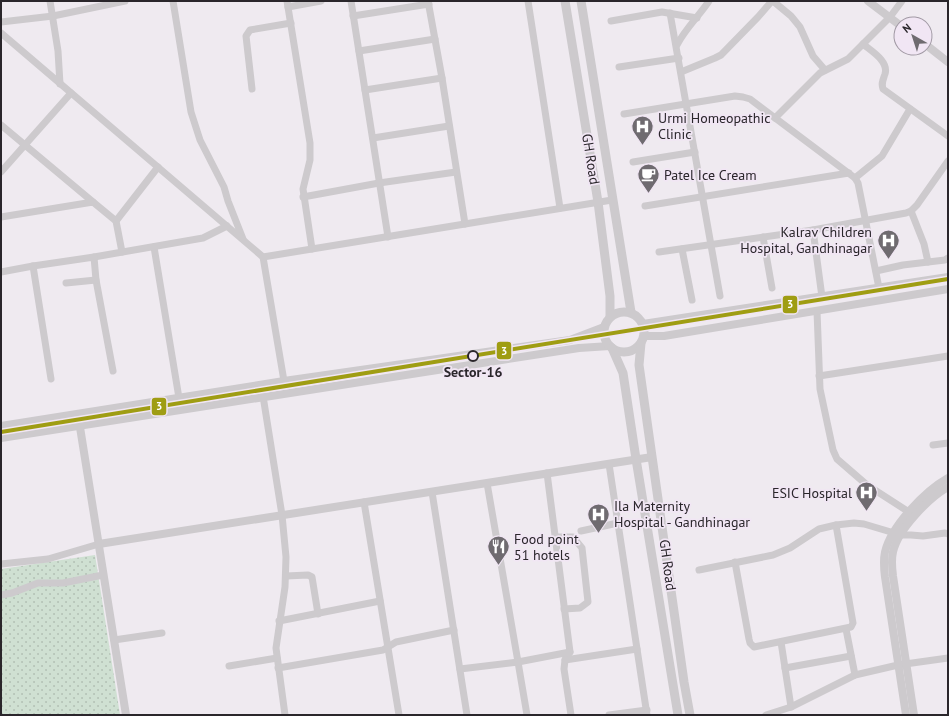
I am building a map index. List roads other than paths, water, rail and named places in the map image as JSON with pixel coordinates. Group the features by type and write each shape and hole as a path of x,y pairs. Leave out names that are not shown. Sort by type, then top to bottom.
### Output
{"main road":[{"name":"GH Road","path":"565,1 598,202 610,296 610,317"},
{"name":"GH Road","path":"581,1 631,312"},
{"path":"620,312 631,312 636,315 643,324 642,340 630,351 618,351 611,347 605,337 604,327 610,317 620,312"},
{"name":"GH Road","path":"642,340 639,365 690,715"},
{"name":"GH Road","path":"611,347 623,373 678,715"}],"street":[{"path":"50,1 58,51 60,84"},
{"path":"1,22 53,16 125,1"},
{"path":"173,1 191,112 196,130 224,188 244,241"},
{"path":"312,249 303,197 304,183 311,150 287,4 321,1"},
{"path":"351,1 388,237"},
{"path":"528,1 560,208"},
{"path":"677,45 684,32 697,18 709,1"},
{"path":"681,72 720,55 772,1 791,16 800,27 813,56 825,70"},
{"path":"868,1 893,19"},
{"path":"775,118 820,73 848,59 890,17 902,1"},
{"path":"353,16 428,3 442,78 465,224"},
{"path":"611,21 662,12 697,18"},
{"path":"670,13 677,45 720,296"},
{"path":"252,89 246,36 247,33 250,30 291,23"},
{"path":"1,33 263,257 284,381"},
{"path":"359,51 435,39"},
{"path":"863,44 883,62 886,72 881,84 883,89 948,136"},
{"path":"933,50 948,62"},
{"path":"619,67 679,58"},
{"path":"365,90 442,78"},
{"path":"1,172 71,93"},
{"path":"624,114 687,103 743,96 750,99 852,175 858,183 879,288"},
{"path":"645,206 852,175 882,156 910,109"},
{"path":"1,125 116,221 122,252"},
{"path":"373,138 449,126"},
{"path":"633,162 695,152"},
{"path":"659,252 813,230 906,213 912,211 948,161"},
{"path":"116,221 158,167"},
{"path":"303,197 379,183 456,172"},
{"path":"263,257 612,200"},
{"path":"1,217 93,202"},
{"path":"912,211 924,244 928,262"},
{"path":"1,272 203,238 227,226"},
{"path":"813,230 822,297"},
{"path":"763,237 772,288"},
{"path":"154,247 179,398"},
{"path":"682,249 692,300"},
{"path":"94,257 96,280 113,371"},
{"path":"876,271 903,265 944,260 948,258"},
{"path":"33,266 51,379"},
{"path":"643,324 948,277"},
{"path":"66,283 96,280"},
{"path":"642,340 948,289"},
{"path":"817,311 818,376 833,450 837,459 867,485 912,514"},
{"path":"1,426 284,381 570,340 604,327"},
{"path":"1,438 579,348 611,347"},
{"path":"818,376 948,356"},
{"path":"263,396 282,515 286,557 286,576 276,648 284,715"},
{"path":"78,414 126,715"},
{"path":"933,445 948,443"},
{"path":"1,564 48,559 99,544 652,457"},
{"path":"609,464 647,713 609,715"},
{"path":"547,473 570,652 565,660 564,669 571,715"},
{"path":"914,715 902,665 885,577 884,560 887,546 928,492 948,478"},
{"path":"487,483 527,715"},
{"path":"912,514 948,487"},
{"path":"432,492 467,715"},
{"path":"364,502 399,715"},
{"path":"581,531 618,523"},
{"path":"699,570 773,555 790,548 819,529 836,525 854,523 864,524 897,534 948,534"},
{"path":"735,562 750,644 754,647 846,629 851,627 853,623 836,525"},
{"path":"555,537 572,537 582,548 588,594 588,602 580,608 564,609"},
{"path":"1,595 12,593 38,583 63,583 103,574"},
{"path":"286,576 308,575 312,577 318,614"},
{"path":"280,621 380,601"},
{"path":"846,629 855,675"},
{"path":"278,668 383,650 396,642 454,630"},
{"path":"114,640 162,633"},
{"path":"781,642 791,707"},
{"path":"565,660 637,649"},
{"path":"460,669 518,662 570,652"},
{"path":"785,668 852,656"},
{"path":"229,666 277,658"},
{"path":"766,715 791,707 855,675 902,665 948,658"},
{"path":"902,665 906,715"}],"place":[{"name":"Urmi Homeopathic Clinic","path":"643,146"},
{"name":"Patel Ice Cream","path":"649,194"},
{"name":"Kalrav Children Hospital, Gandhinagar","path":"888,260"},
{"name":"Sector-16","path":"473,356"},
{"name":"ESIC Hospital","path":"867,512"},
{"name":"Ila Maternity Hospital - Gandhinagar","path":"599,534"},
{"name":"Food point 51 hotels","path":"499,566"}]}
